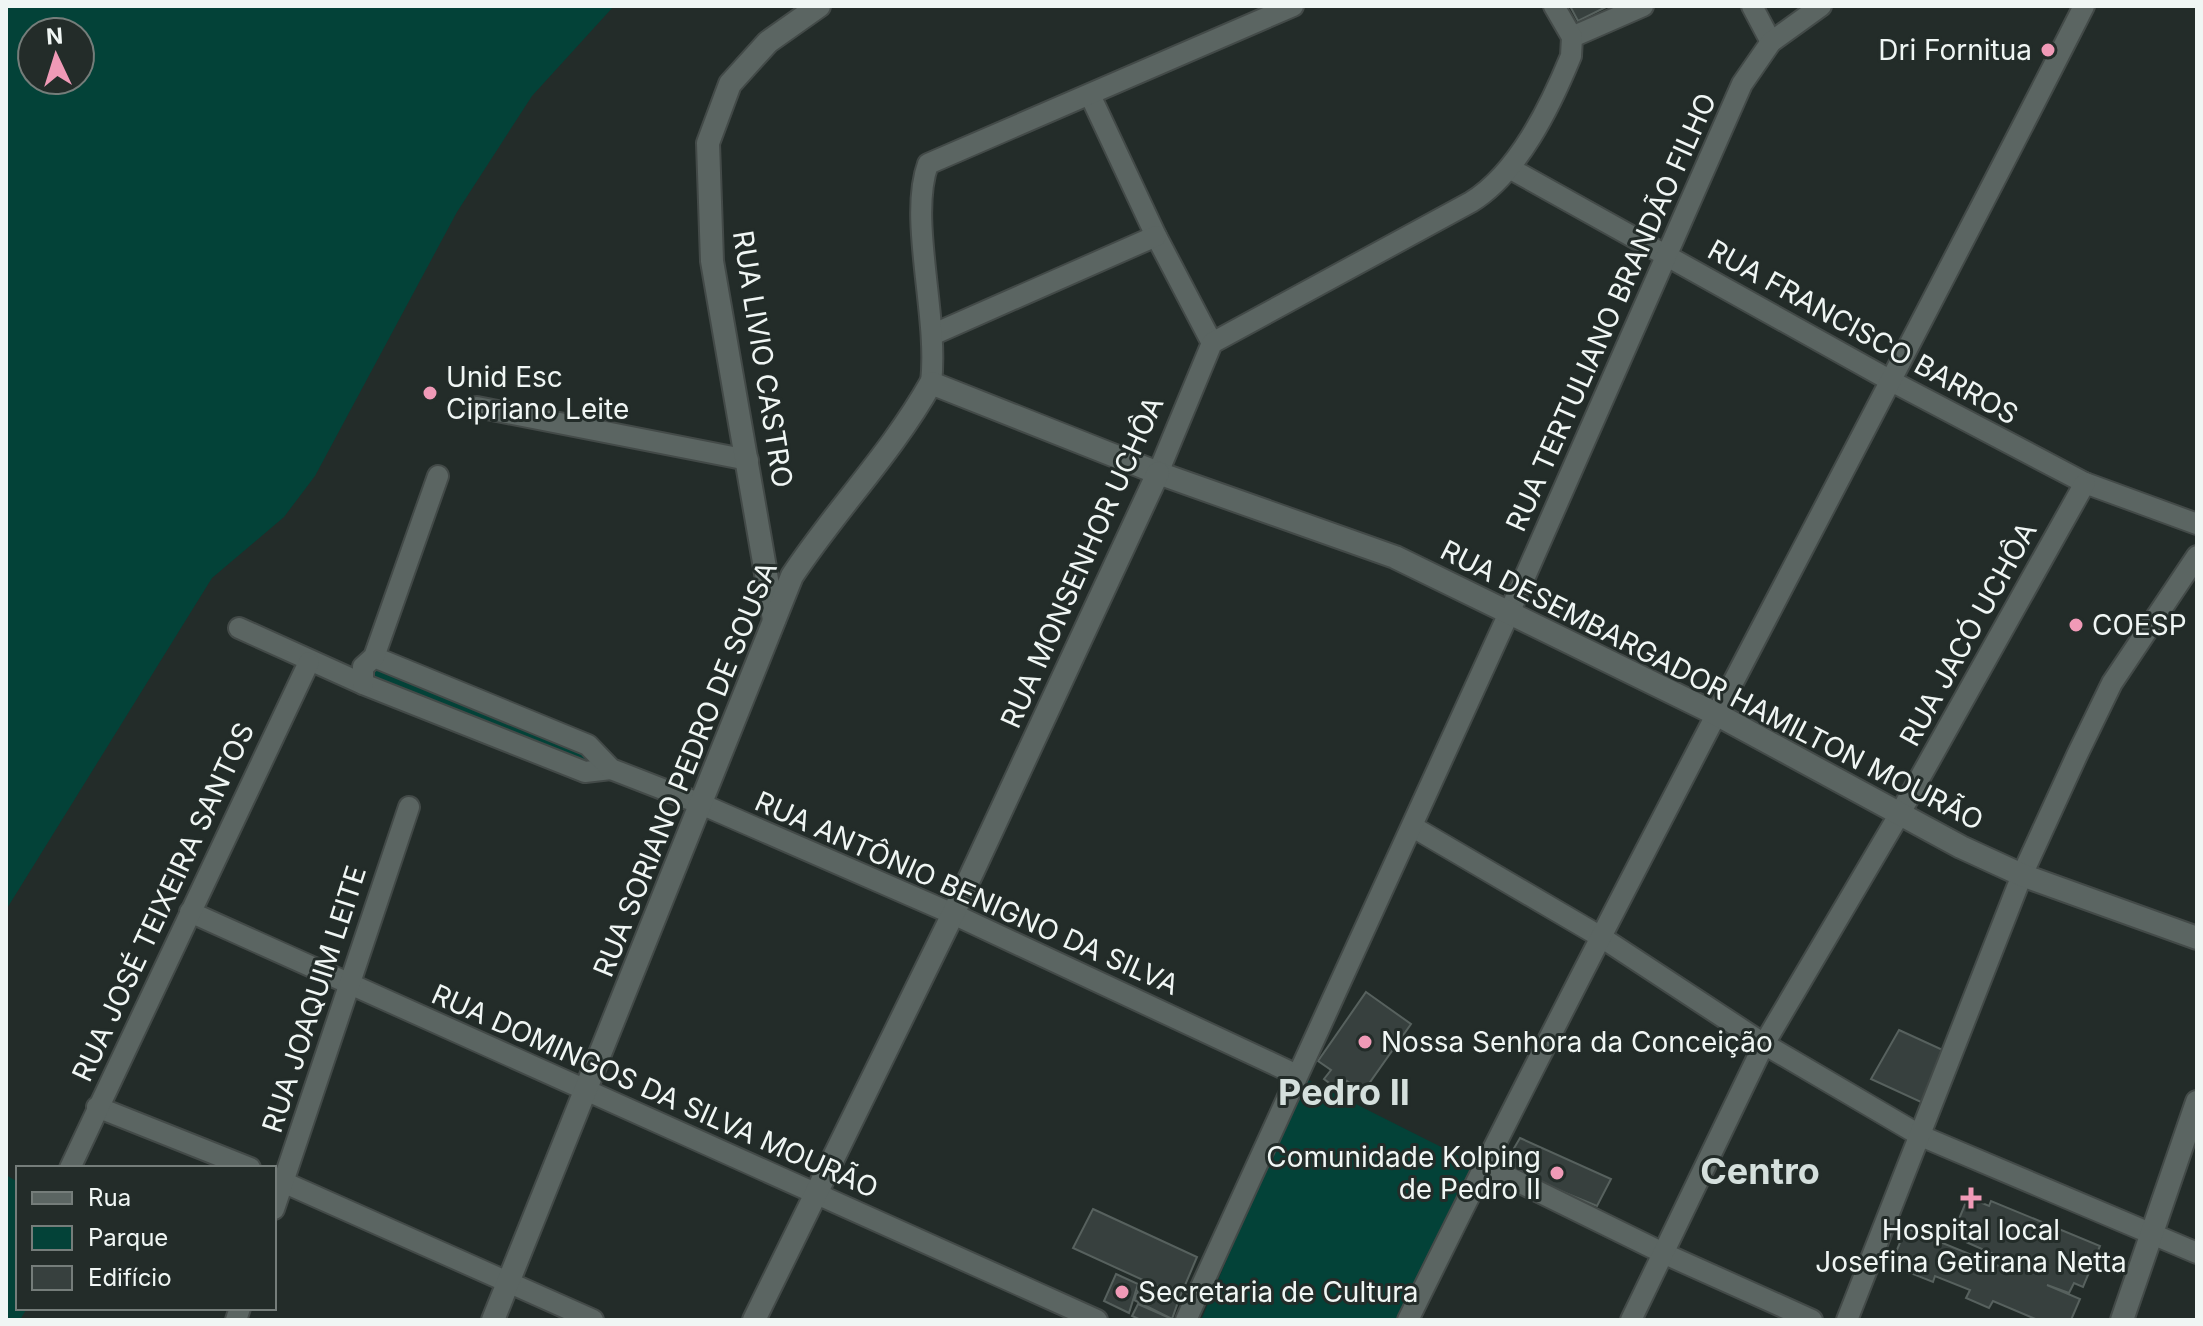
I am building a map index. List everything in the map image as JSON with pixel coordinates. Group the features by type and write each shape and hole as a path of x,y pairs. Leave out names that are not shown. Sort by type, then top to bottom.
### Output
{"street":[{"name":"RUA LIVIO CASTRO","path":"774,621 712,261 708,143 730,84 768,42 819,6"},
{"path":"1293,6 1090,95 1156,236 1212,343 1491,190 1511,169 1566,68 1572,37 1554,6"},
{"path":"1572,37 1643,6"},
{"path":"1752,6 1771,42"},
{"name":"RUA TERTULIANO BRANDÃO FILHO","path":"1186,1320 1413,827 1742,84 1771,42 1821,6"},
{"path":"1408,1320 1601,937 1893,382 2084,6"},
{"name":"RUA SORIANO PEDRO DE SOUSA","path":"493,1320 792,576 822,531 902,434 931,383 934,334 919,190 928,164 1090,95"},
{"name":"RUA FRANCISCO BARROS","path":"1511,169 1893,382 2085,483 2197,524"},
{"path":"934,334 1156,236"},
{"name":"RUA MONSENHOR UCHÔA","path":"754,1320 953,914 1158,473 1212,343"},
{"name":"RUA DESEMBARGADOR HAMILTON MOURÃO","path":"931,383 1158,473 1395,557 1718,715 1899,815 2022,875 2197,938"},
{"path":"477,407 748,460"},
{"path":"363,684 363,667 374,657 438,476"},
{"name":"RUA JACÓ UCHÔA","path":"1631,1320 1764,1044 1899,815 2085,483"},
{"path":"1847,1320 2022,875 2112,683 2197,556"},
{"name":"RUA ANTÔNIO BENIGNO DA SILVA","path":"239,628 309,662 585,772 611,769"},
{"name":"RUA ANTÔNIO BENIGNO DA SILVA","path":"374,657 588,745 611,769 701,804 953,914 1297,1075"},
{"name":"RUA JOSÉ TEIXEIRA SANTOS","path":"71,1166 309,662"},
{"name":"RUA JOAQUIM LEITE","path":"279,1179 409,807"},
{"path":"1413,827 1601,937 1764,1044 1921,1136 2197,1253"},
{"name":"RUA DOMINGOS DA SILVA MOURÃO","path":"190,912 1097,1320"},
{"path":"2122,1320 2197,1102"},
{"path":"97,1107 245,1166"},
{"path":"1484,1165 1665,1254 1812,1320"},
{"path":"279,1179 593,1320"}],"green space":[{"path":"6,6 614,6 532,96 457,212 315,476 284,517 212,578 6,910"},
{"path":"377,661 591,752 587,768 369,680"},
{"path":"1304,1078 1475,1164 1398,1320 1201,1320"},
{"path":"6,1175 16,1181 16,1310 26,1310 20,1320 6,1320"}],"building":[{"path":"1570,6 1608,6 1578,21"},
{"name":"Nossa Senhora da Conceição","path":"1366,992 1411,1024 1363,1092 1347,1081 1340,1091 1324,1079 1331,1070 1318,1061"},
{"path":"1899,1030 1945,1051 1923,1103 1871,1079"},
{"name":"Comunidade Kolping de Pedro II","path":"1520,1138 1611,1179 1597,1206 1503,1167"},
{"path":"1968,1197 1989,1206 1991,1201 2100,1246 2083,1287 2074,1283 2069,1293 2047,1285 2080,1299 2071,1320 2038,1320 1993,1301 1989,1308 1966,1298 1970,1290 1935,1276 1933,1282 1908,1272 1912,1264 1894,1257 1906,1228 2001,1267 2005,1259 1952,1236"},
{"path":"1093,1209 1197,1257 1180,1297 1073,1248"},
{"name":"Secretaria de Cultura","path":"1116,1274 1138,1284 1129,1313 1104,1301"},
{"path":"1141,1284 1178,1302 1172,1319 1134,1300"},
{"path":"1138,1304 1172,1319 1141,1320 1132,1316"}],"place":[{"name":"Dri Fornitua","path":"2048,50"},
{"name":"Unid Esc Cipriano Leite","path":"430,393"},
{"name":"COESP","path":"2076,625"},
{"name":"Nossa Senhora da Conceição","path":"1365,1042"},
{"name":"Comunidade Kolping de Pedro II","path":"1557,1173"},
{"name":"Hospital local Josefina Getirana Netta","path":"1971,1198"},
{"name":"Secretaria de Cultura","path":"1122,1292"}],"district":[{"name":"Pedro II","path":"1344,1092"},
{"name":"Centro","path":"1760,1171"}]}
